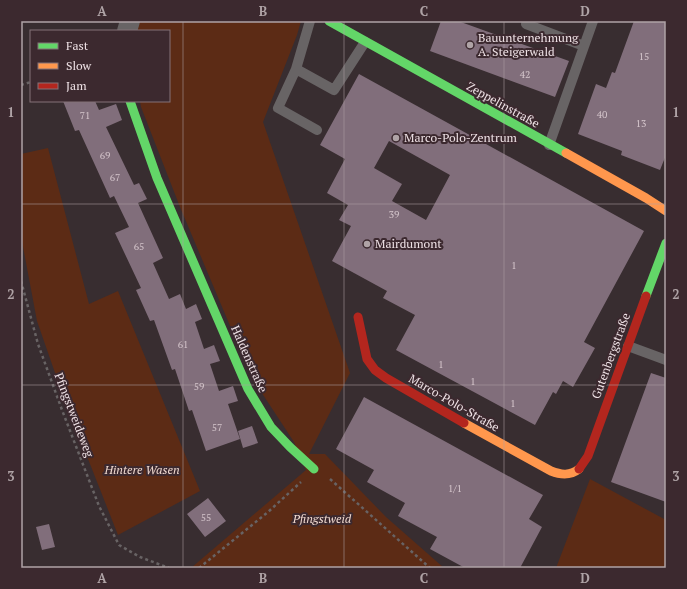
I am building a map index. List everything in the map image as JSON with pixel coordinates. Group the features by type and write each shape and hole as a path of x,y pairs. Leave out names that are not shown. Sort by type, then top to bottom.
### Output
{"street":[{"name":"Zeppelinstraße","path":"329,21 646,198 666,211"},
{"name":"Haldenstraße","path":"130,102 157,178 248,389 272,426 290,447 314,469"},
{"name":"Gutenbergstraße","path":"573,473 581,467 588,456 666,243"},
{"name":"Marco-Polo-Straße","path":"358,317 367,359 375,370 386,378 544,468 561,474 573,473"}],"lane":[{"path":"310,21 296,69 278,108 317,130"},
{"path":"549,144 593,21"},
{"path":"526,24 584,46"},
{"path":"296,69 334,90 365,42"},
{"path":"628,346 666,360"}],"path":[{"name":"Pfingstweideweg","path":"21,281 38,344 62,410 100,506 119,545 140,557 169,568"},
{"path":"199,568 268,512 314,469 331,479 430,568"}],"green space":[{"name":"Pfingstweid","path":"139,21 301,21 263,122 350,373 309,454 325,454 386,517 444,568 191,568 306,470 294,442 252,378 180,207 141,107 140,102 170,102 170,30 137,30"},
{"name":"Hintere Wasen","path":"48,148 89,304 118,291 200,491 118,535 62,393 37,321 21,236 21,154"},
{"path":"590,479 666,520 666,568 556,568"}],"building":[{"path":"441,21 458,21 569,61 555,97 430,51"},
{"path":"634,21 666,21 666,155 660,170 621,155 622,151 578,134 596,84 606,88 612,72 615,73"},
{"name":"Mairdumont","path":"359,74 644,231 584,342 595,348 573,387 563,381 556,394 553,392 535,425 396,350 415,315 383,298 387,291 332,261 351,226 339,220 348,205 327,193 345,159 320,145","holes":["389,141 450,175 426,220 392,201 402,184 374,168"]},
{"path":"63,102 95,102 99,110 116,104 122,120 106,127 134,185 139,183 147,199 138,203 163,258 153,263 169,299 180,294 186,309 196,304 202,319 195,322 204,349 214,345 220,361 210,364 219,391 233,386 238,401 228,404 240,439 206,451 192,410 189,411 175,369 172,370 154,320 150,321 136,290 141,288 115,233 129,227 114,196 110,198 79,130 75,131"},
{"path":"651,373 666,378 666,502 611,482"},
{"path":"364,397 543,495 529,519 542,527 520,568 465,568 430,549 437,537 398,516 405,503 367,482 374,470 336,449"},
{"path":"252,426 258,443 243,448 238,431"},
{"path":"208,498 226,521 205,537 187,514"},
{"path":"49,524 55,547 42,550 36,527"}],"traffic: fast":[{"path":"329,21 566,153"},
{"path":"130,102 157,178 248,389 271,427 314,469"},
{"path":"646,296 666,243"}],"traffic: slow":[{"path":"566,153 646,198 666,211"},
{"path":"464,423 551,471 565,474 572,473 579,469"}],"traffic: jam":[{"path":"579,469 588,456 646,296"},
{"path":"358,317 367,359 375,370 386,378 464,423"}],"place":[{"name":"Bauunternehmung A. Steigerwald","path":"470,45"},
{"name":"Marco-Polo-Zentrum","path":"396,138"},
{"name":"Mairdumont","path":"367,244"}]}
